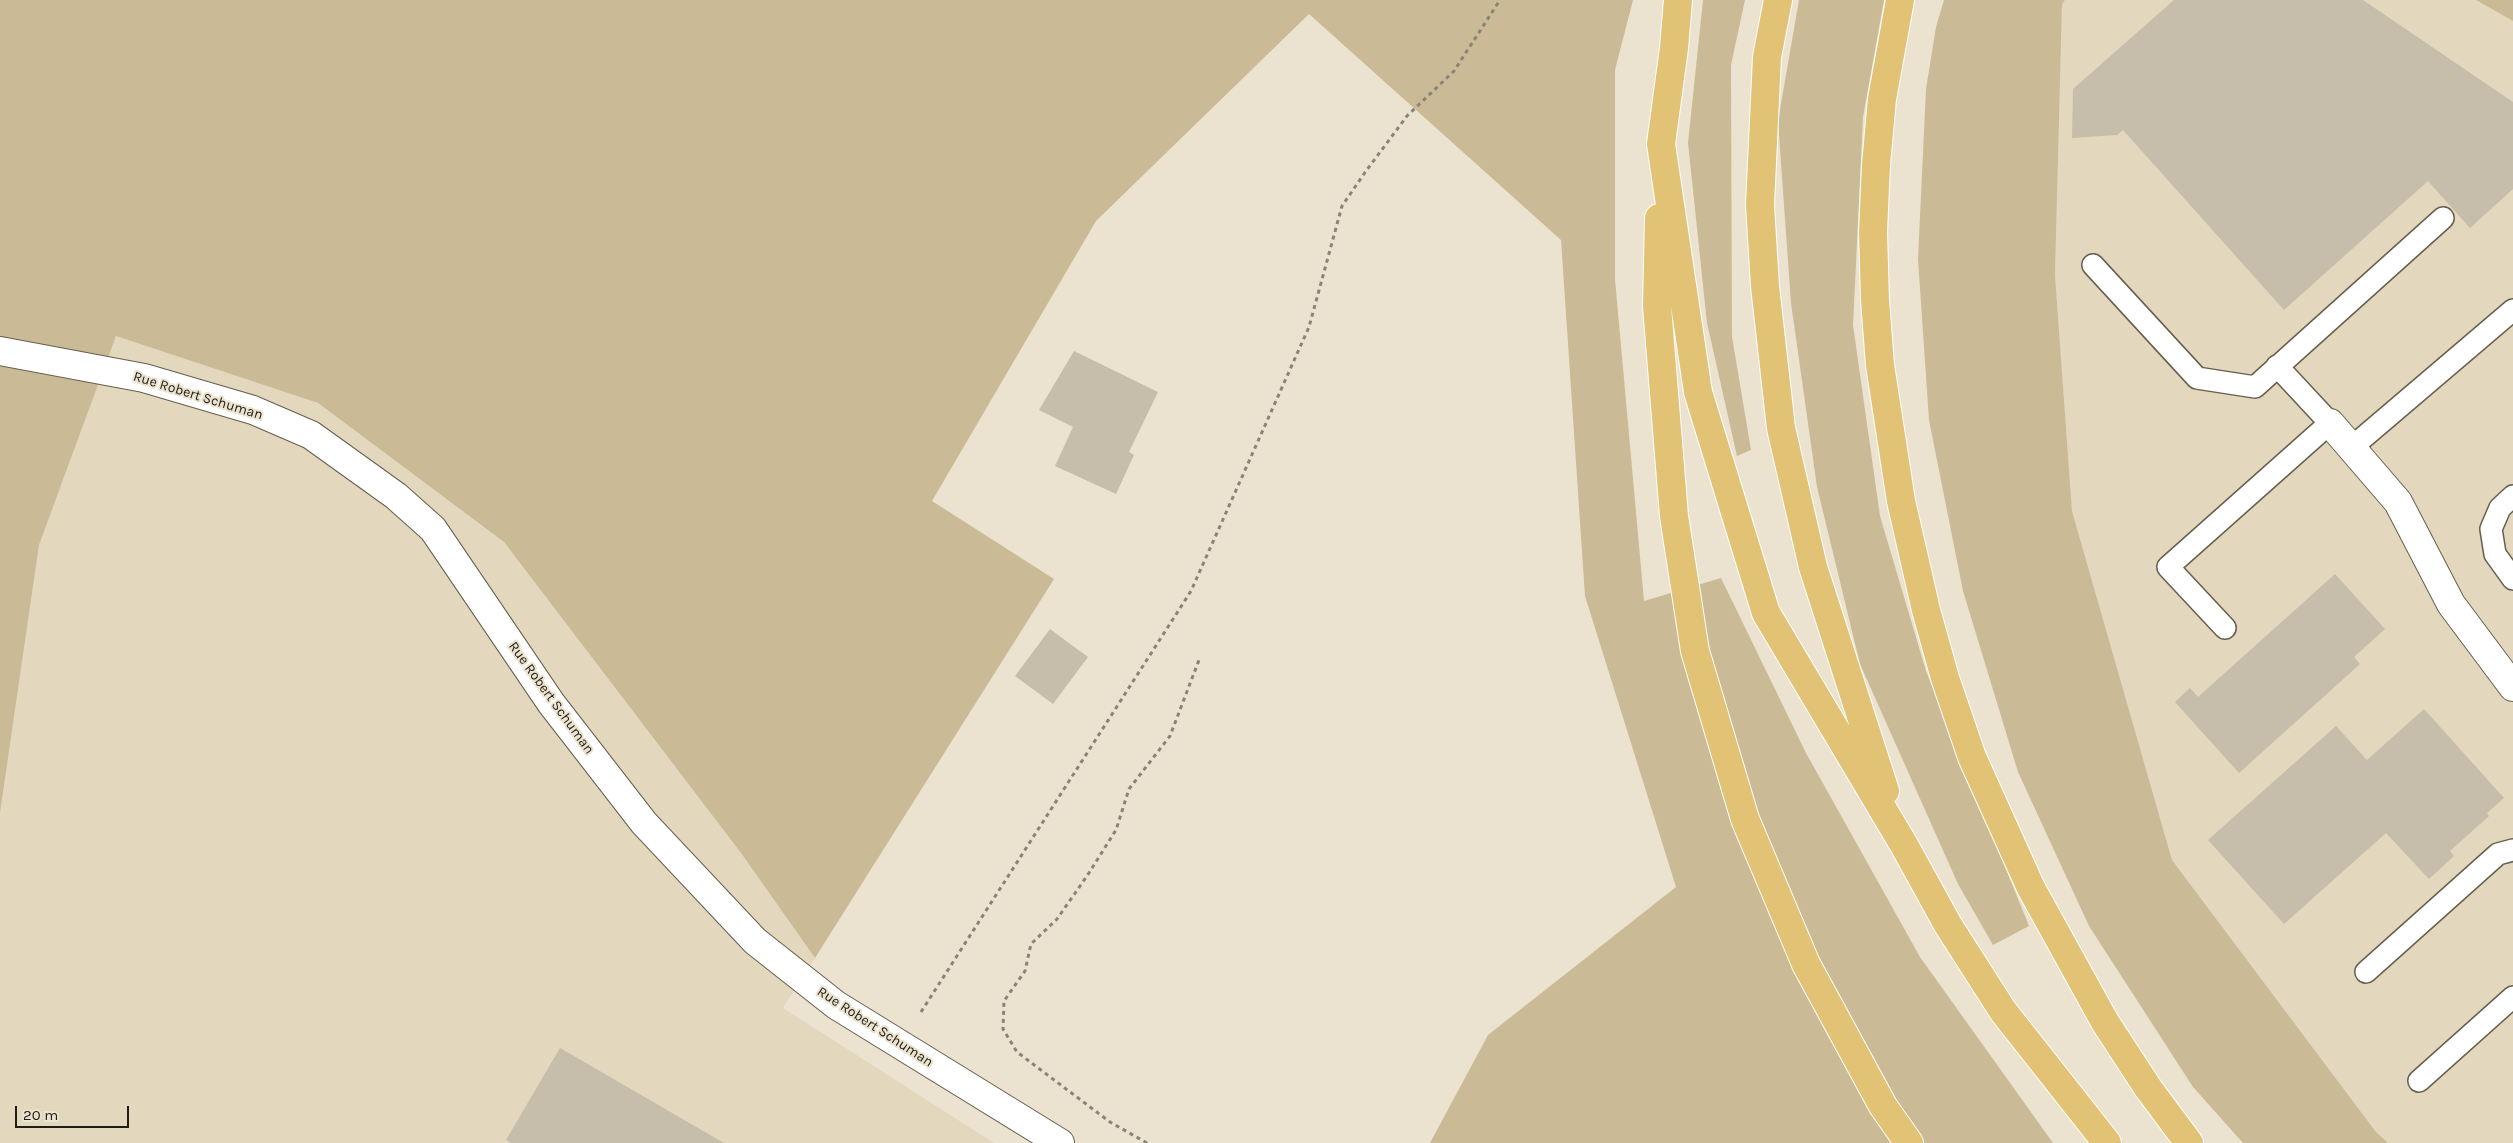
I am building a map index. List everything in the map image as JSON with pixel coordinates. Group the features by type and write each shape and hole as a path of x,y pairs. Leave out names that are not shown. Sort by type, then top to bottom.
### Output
{"highway":[{"path":"1678,0 1674,48 1661,144 1657,306 1674,516 1694,651 1745,819 1806,964 1883,1106 1908,1143"},
{"path":"1778,0 1767,57 1760,204 1765,286 1781,428 1794,494 1813,567 1853,698 1904,845"},
{"path":"1900,0 1882,99 1876,165 1873,232 1875,300 1880,364 1896,466 1926,610 1945,678 1972,757 2031,888 2104,1022 2148,1088 2189,1143"},
{"path":"1661,144 1698,392 1766,613 1904,845 1948,925 2003,1011 2107,1143"}],"street":[{"name":"Rue Robert Schuman","path":"0,352 144,378 253,410 311,435 396,496 433,529 552,703 644,822 756,941 836,1005 1060,1143"},
{"path":"2330,422 2398,502 2451,604 2513,687"}],"lane":[{"path":"2093,265 2197,378 2255,387 2443,218"},
{"path":"2351,448 2513,310"},
{"path":"2225,628 2168,567 2330,422 2277,366"},
{"path":"2513,496 2500,508 2491,529 2495,554 2513,579"},
{"path":"2366,972 2498,854 2513,850"},
{"path":"2419,1081 2513,997"}],"path":[{"path":"921,1012 1191,591 1309,327 1342,206 1366,170 1407,116 1454,71 1500,0"},
{"path":"1147,1143 1110,1122 1017,1052 1003,1028 1004,1002 1025,971 1031,944 1057,919 1087,876 1116,830 1130,788 1170,736 1199,660"}],"shaded area":[{"path":"0,0 1633,0 1615,70 1615,279 1644,601 1721,578 1806,753 1920,957 2053,1143 1430,1143 1488,1035 1676,887 1585,596 1561,240 1309,14 1096,221 932,501 1054,579 815,958 741,853 504,542 318,403 116,336 39,545 0,813"},
{"path":"1703,0 1745,0 1731,65 1732,337 1751,450 1737,456 1707,323 1688,143"},
{"path":"1799,0 1884,0 1863,117 1853,325 1880,516 1926,671 2029,926 1993,945 1958,884 1860,664 1817,487 1791,303 1778,121"},
{"path":"1944,0 2065,0 2062,4 2055,275 2072,511 2172,860 2376,1132 2388,1143 2243,1143 2193,1087 2089,926 2018,772 1963,591 1929,420 1918,259 1926,89 1936,27"},
{"path":"2065,0 2476,0 2513,21 2513,1143 2388,1143 2376,1132 2172,860 2072,511 2055,275 2062,4"},
{"path":"2476,0 2513,0 2513,21"},
{"path":"116,336 318,403 504,542 741,853 815,958 783,1008 994,1143 0,1143 0,813 39,545"}],"building":[{"path":"2174,0 2363,0 2513,102 2513,189 2470,228 2428,181 2284,310 2123,130 2117,135 2072,138 2073,89"},
{"path":"1074,351 1158,392 1129,452 1134,455 1116,494 1055,466 1073,427 1039,410"},
{"path":"2335,574 2385,629 2354,657 2360,664 2239,773 2175,702 2190,688 2198,697"},
{"path":"1050,629 1088,657 1053,704 1015,676"},
{"path":"2424,709 2504,798 2487,813 2489,816 2450,851 2454,856 2429,879 2386,833 2284,924 2208,840 2336,726 2367,760"},
{"path":"560,1048 724,1143 511,1143 506,1140"}]}
